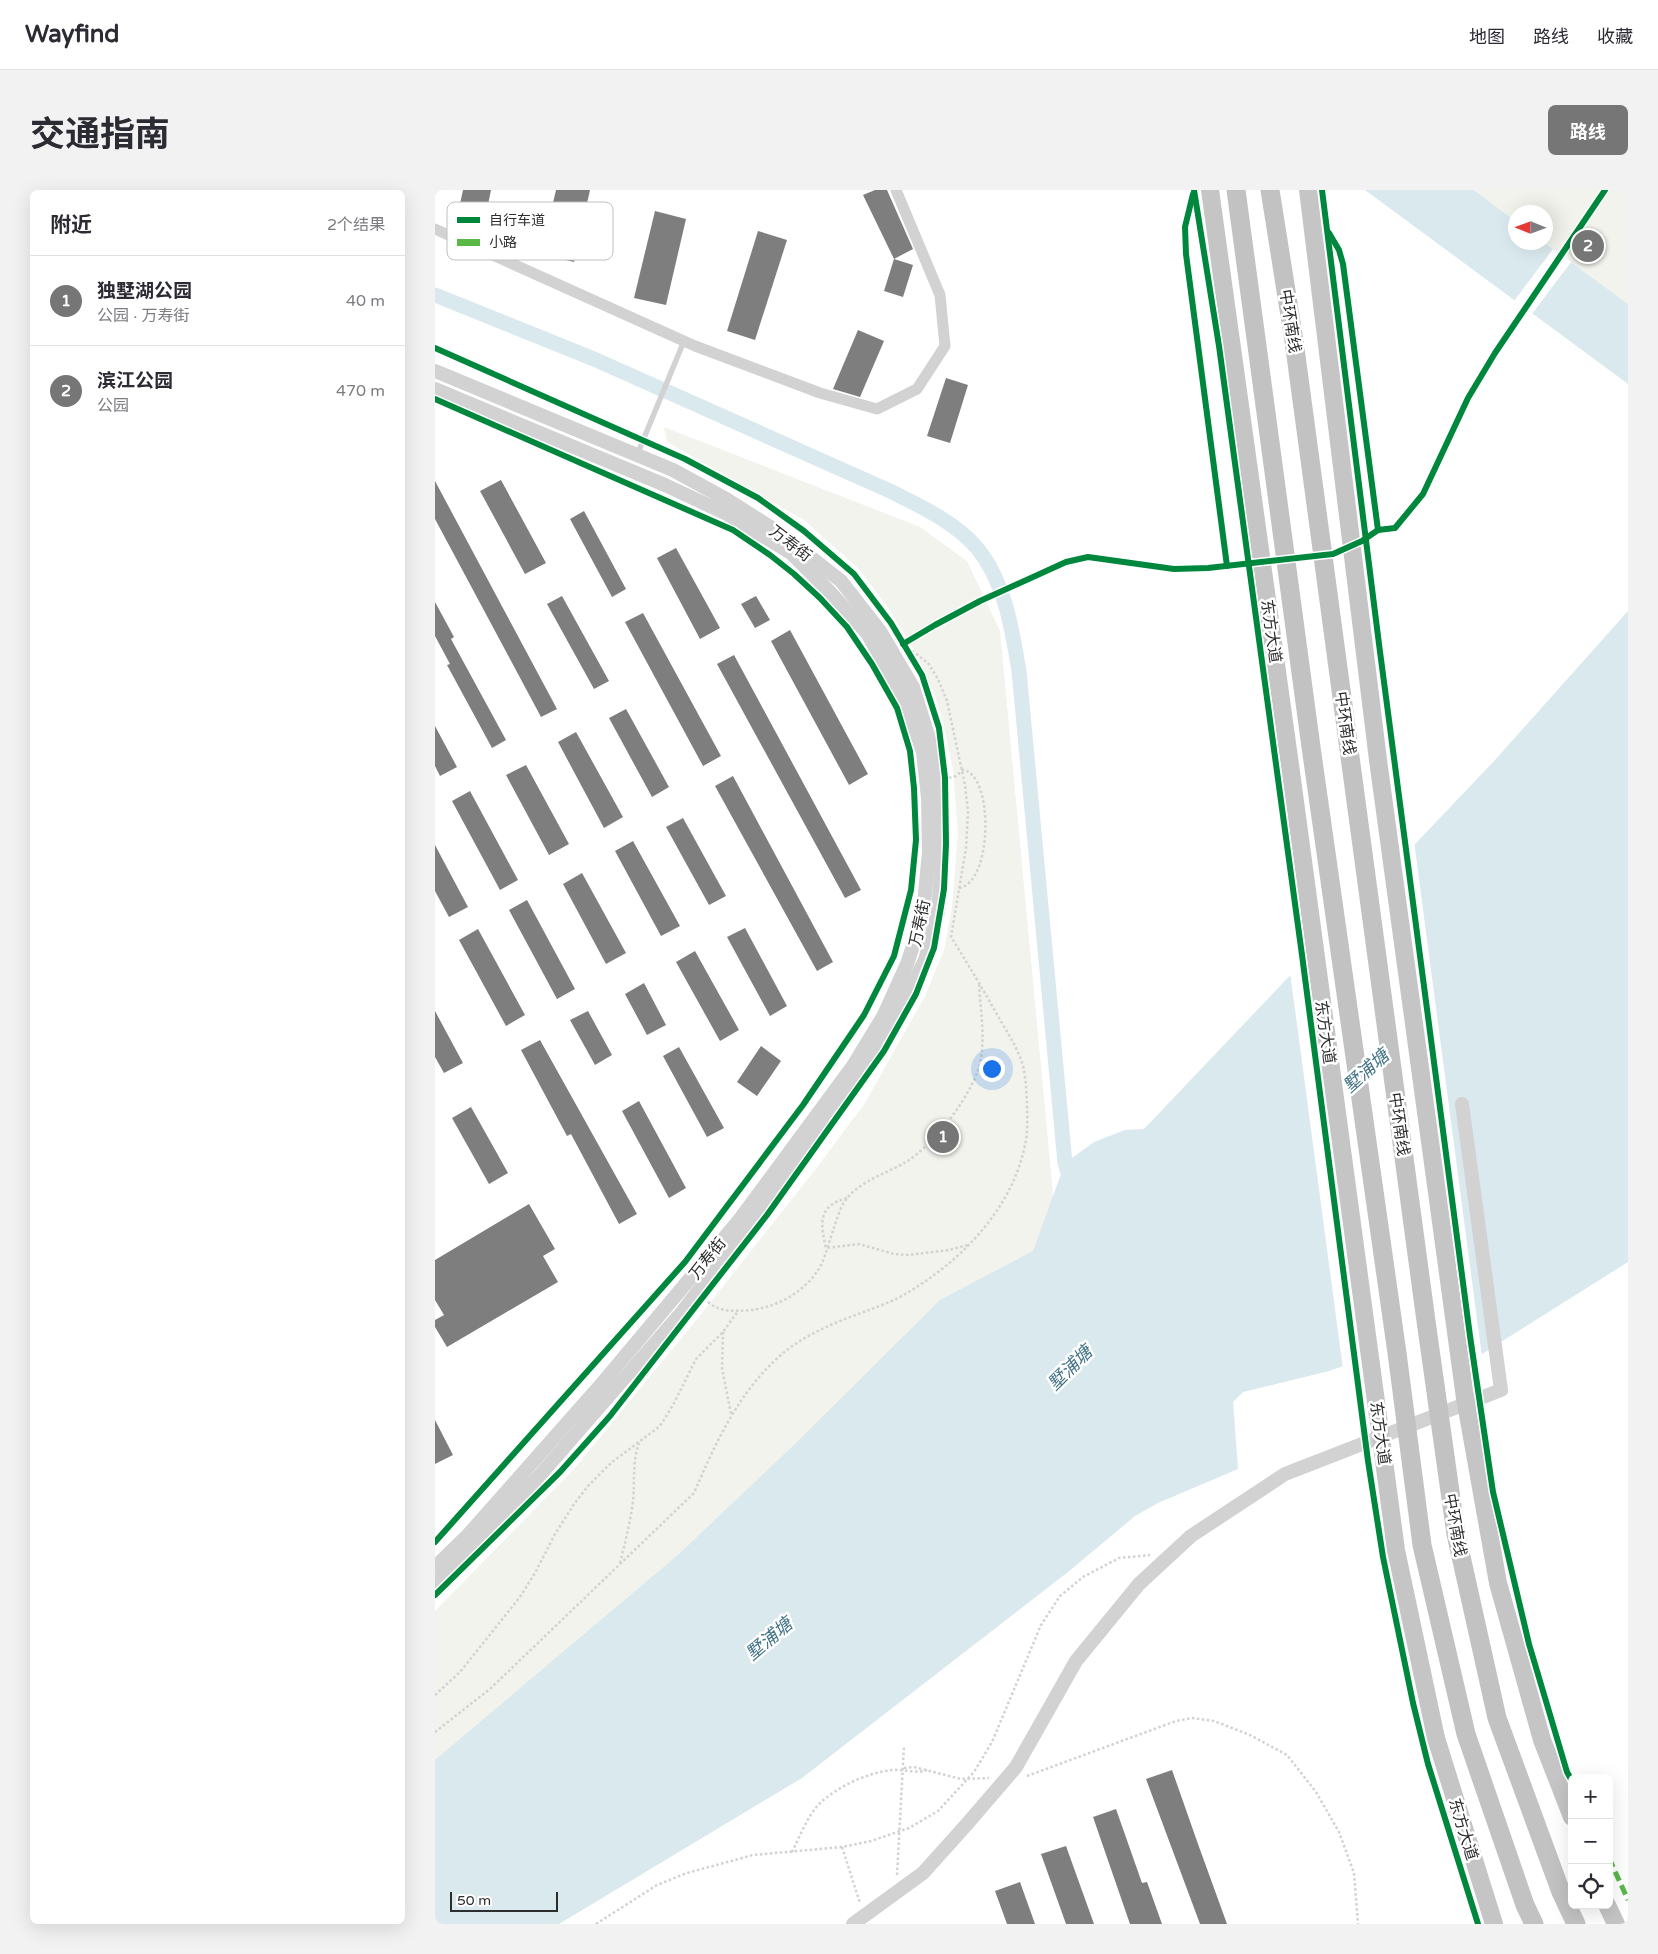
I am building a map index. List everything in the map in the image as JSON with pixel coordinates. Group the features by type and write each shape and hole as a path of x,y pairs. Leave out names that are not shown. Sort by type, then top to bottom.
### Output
{"highway":[{"path":"1236,190 1422,1545 1466,1734 1531,1918"},
{"name":"中环南线","path":"1269,190 1294,341 1425,1311 1457,1534 1497,1718 1561,1892 1576,1924"}],"main road":[{"name":"东方大道","path":"1210,190 1293,782 1396,1550 1436,1738 1494,1924"},
{"path":"1308,190 1378,760 1465,1398 1498,1583 1542,1740 1568,1807"},
{"path":"1609,1909 1616,1924"}],"street":[{"path":"504,260 684,341 819,393 877,409 917,389 945,346 940,295 897,190"},
{"path":"435,229 447,234"},
{"name":"万寿街","path":"435,371 673,470 726,499 780,533 841,581 880,631 913,687 932,748 938,796 941,854 938,912 925,960 894,1021 865,1069 757,1215 676,1319 541,1474 435,1585"},
{"name":"万寿街","path":"435,389 674,489 727,514 791,553 867,633 903,698 923,752 928,798 929,852 924,904 907,964 884,1015 853,1066 740,1219 599,1387 468,1535 435,1568"},
{"path":"859,1920 923,1873 1016,1767 1076,1661 1139,1584 1191,1536 1285,1474 1501,1390 1462,1104"}],"lane":[{"path":"637,456 684,341"}],"path":[{"path":"435,1732 490,1689 694,1493 731,1414 757,1378 783,1353 813,1334 898,1298 924,1283 946,1267 988,1224 1006,1196 1018,1170 1026,1140 1026,1080 1020,1056 979,981 951,937 966,848 968,812 963,770 947,702 938,679 928,663 903,644"},
{"path":"945,778 956,776 963,770"},
{"path":"952,889 966,887 971,883 983,854 985,837 985,816 981,791 973,776 967,770 963,770"},
{"path":"696,1293 712,1306 725,1312 739,1311 768,1307 799,1291 812,1279 821,1266 841,1210 848,1198 864,1183 906,1162 920,1152 958,1107 973,1082 981,1059 982,1030 979,981"},
{"path":"827,1248 822,1231 822,1219 825,1211 831,1204 848,1198"},
{"path":"827,1248 859,1244 894,1254 908,1255 949,1250 969,1244"},
{"path":"435,1694 460,1672 520,1597 555,1534 583,1492 612,1462 663,1421 696,1359 723,1332 739,1311"},
{"path":"723,1332 721,1347 722,1368 731,1414"},
{"path":"619,1564 631,1520 634,1458 639,1442"},
{"path":"596,1924 657,1885 687,1873 753,1855 843,1847 871,1841 909,1828 938,1811 969,1779 992,1742 1041,1625 1061,1596 1083,1576 1119,1558 1151,1555"},
{"path":"1026,1776 1176,1721 1192,1718 1214,1721 1250,1735 1287,1756 1316,1792 1339,1832 1354,1873 1358,1924"},
{"path":"897,1876 904,1746"},
{"path":"792,1852 803,1828 818,1806 832,1794 847,1785 873,1774 903,1769 922,1772 927,1770 961,1779 1008,1776"},
{"path":"843,1847 859,1920"}],"shaded area":[{"path":"1474,190 1628,190 1628,304 1553,249 1553,205 1508,205 1508,216"},
{"path":"664,427 920,527 967,561 1000,631 1053,1194 1067,1237 435,1824 435,1611 574,1469 698,1318 815,1170 865,1103 925,996 944,950 952,908 958,832 953,770 941,714 915,651 888,608 860,570 804,520 667,442"}],"water":[{"path":"1365,190 1474,190 1508,216 1508,250 1553,249 1628,304 1628,384"},
{"name":"墅浦塘","path":"1628,611 1628,1262 1452,1373 1446,1290 1382,1297 1370,1357 1329,1371 1243,1392 1233,1402 1238,1469 1158,1503 1135,1516 1068,1572 802,1778 559,1924 435,1924 435,1760 679,1554 796,1443 940,1300 1033,1251 1065,1163 1094,1142 1125,1130 1144,1129 1495,760"}],"pier":[{"path":"1553,249 1571,262 1532,314 1514,301"},
{"path":"1414,841 1482,1357 1451,1376 1449,1373 1444,1292 1384,1299 1372,1358 1343,1369 1290,972"}],"building":[{"path":"463,190 491,190 489,202 460,202"},
{"path":"556,190 590,190 587,202 553,202"},
{"path":"875,190 887,190 913,249 894,259 863,195"},
{"path":"655,211 686,219 666,305 634,298"},
{"path":"758,231 787,240 755,340 727,331"},
{"path":"894,259 913,265 903,297 884,291"},
{"path":"858,330 884,341 860,397 833,389"},
{"path":"946,378 968,385 950,443 927,436"},
{"path":"501,480 546,563 525,574 480,491"},
{"path":"435,481 557,709 541,717 435,519"},
{"path":"584,511 626,589 612,597 570,519"},
{"path":"676,548 720,628 700,639 657,558"},
{"path":"562,596 609,681 594,689 547,604"},
{"path":"756,596 770,620 755,628 741,604"},
{"path":"435,602 454,637 451,639 506,740 492,748 447,665 450,664 435,636"},
{"path":"643,613 721,756 703,766 625,622"},
{"path":"790,630 868,774 849,785 771,641"},
{"path":"734,655 861,890 845,898 717,664"},
{"path":"626,709 669,787 652,797 609,718"},
{"path":"435,726 457,767 440,776 435,766"},
{"path":"576,732 623,817 604,828 558,742"},
{"path":"526,765 569,844 549,855 506,775"},
{"path":"733,776 833,962 817,971 715,786"},
{"path":"470,791 518,880 500,890 452,801"},
{"path":"683,818 726,896 709,905 666,827"},
{"path":"633,841 680,926 661,936 615,851"},
{"path":"435,845 468,907 449,917 435,891"},
{"path":"582,873 626,953 606,964 563,884"},
{"path":"527,900 575,989 557,999 509,910"},
{"path":"745,928 787,1006 770,1016 727,937"},
{"path":"478,929 525,1015 506,1026 459,940"},
{"path":"695,951 739,1030 720,1041 676,962"},
{"path":"644,983 666,1025 647,1035 625,994"},
{"path":"435,1011 463,1063 444,1073 435,1057"},
{"path":"588,1011 612,1055 595,1065 570,1020"},
{"path":"540,1040 637,1214 619,1224 571,1134 567,1136 521,1050"},
{"path":"761,1046 781,1061 757,1096 737,1082"},
{"path":"679,1047 724,1128 707,1137 663,1056"},
{"path":"639,1101 686,1188 669,1198 622,1111"},
{"path":"471,1107 508,1173 489,1184 452,1118"},
{"path":"529,1204 555,1249 543,1256 558,1282 447,1347 435,1327 435,1320 444,1315 435,1300 435,1260"},
{"path":"435,1420 453,1455 435,1464"},
{"path":"1172,1770 1227,1924 1200,1924 1146,1779"},
{"path":"1116,1809 1142,1883 1147,1882 1162,1924 1130,1924 1093,1817"},
{"path":"1066,1846 1094,1924 1066,1924 1041,1854"},
{"path":"1020,1882 1035,1924 1007,1924 995,1891"}],"waterway":[{"path":"435,295 594,359 890,491 948,522 968,539 987,561 1006,607 1019,671 1065,1163 1071,1182"}],"marked path":[{"path":"1612,1864 1628,1900"}],"cycle path":[{"path":"1194,190 1219,346 1302,955 1368,1461 1383,1557 1413,1703 1428,1764 1478,1924"},
{"path":"1322,190 1379,644 1470,1336 1493,1492 1529,1644 1568,1774"},
{"path":"903,644 980,601 1066,562 1088,557 1174,569 1208,568 1333,554 1362,541 1378,530 1395,528 1423,494 1468,398 1495,353 1605,190"},
{"path":"1193,194 1185,227 1186,254 1227,566"},
{"path":"1329,233 1339,250 1343,264 1378,530"},
{"path":"435,348 685,459 758,498 804,531 854,574 891,623 922,675 939,728 945,778 946,844 944,889 934,948 916,994 884,1051 767,1215 610,1416 560,1472 435,1595"},
{"path":"435,399 733,530 794,574 847,627 872,664 897,708 910,751 914,788 916,840 911,890 894,956 864,1015 803,1105 685,1262 435,1542"}],"place":[{"name":"滨江公园","path":"1588,246"},
{"name":"独墅湖公园","path":"943,1137"}]}
